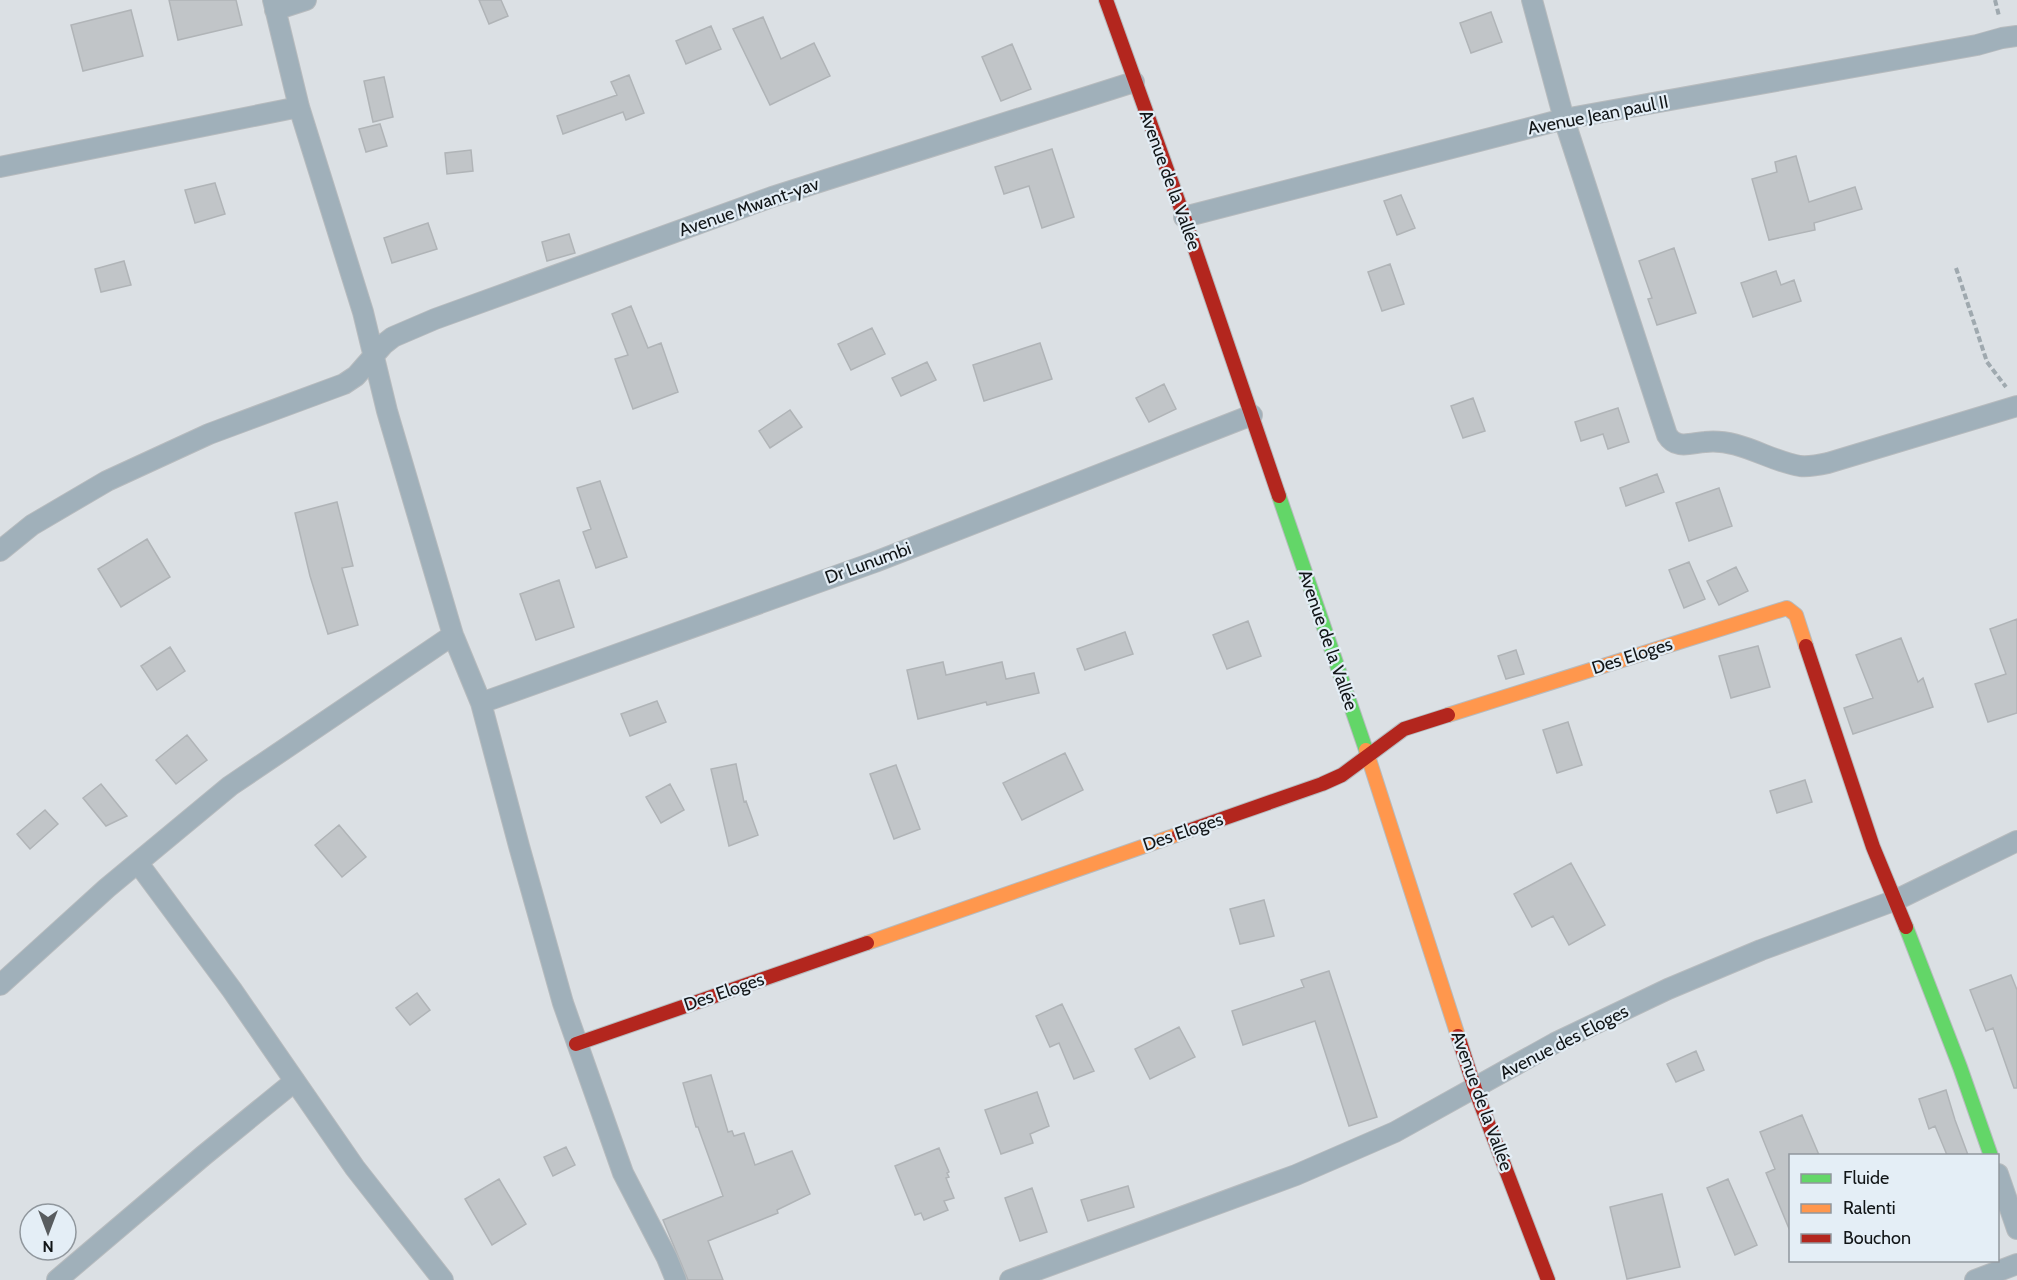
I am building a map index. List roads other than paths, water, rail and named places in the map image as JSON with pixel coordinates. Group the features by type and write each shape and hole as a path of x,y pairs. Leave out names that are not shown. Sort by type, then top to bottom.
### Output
{"street":[{"path":"306,0 274,5 299,107 375,356 387,411 453,635 481,703 576,1044 623,1173 676,1280"},
{"name":"Avenue de la Vallée","path":"1106,0 1184,217 1368,757 1475,1089 1548,1280"},
{"path":"1532,0 1564,119 1667,435 1673,443 1683,445 1721,442 1739,445 1791,464 1819,465 2014,400"},
{"name":"Avenue Jean paul II","path":"1184,217 1564,119 2017,36"},
{"name":"Avenue Mwant-yav","path":"0,551 32,525 107,481 209,434 333,389 356,376 393,337 435,319 772,197 1134,82"},
{"path":"0,167 299,107"},
{"name":"Dr Lunumbi","path":"481,703 875,562 1252,415"},
{"name":"Des Eloges","path":"576,1044 1322,784 1342,775 1368,757 1382,743 1404,729 1782,608 1790,609 1796,615 1873,847 1896,900"},
{"path":"3,975 230,786 453,635"},
{"name":"Avenue des Eloges","path":"1010,1280 1296,1175 1395,1132 1555,1043 1668,989 1761,950 1896,900 2017,841"},
{"path":"138,863 232,990 355,1168 443,1280"},
{"path":"1896,900 1960,1066 1991,1154"},
{"path":"57,1280 295,1081"},
{"path":"1999,1177 2017,1229"},
{"path":"1975,1280 2017,1264"}]}
